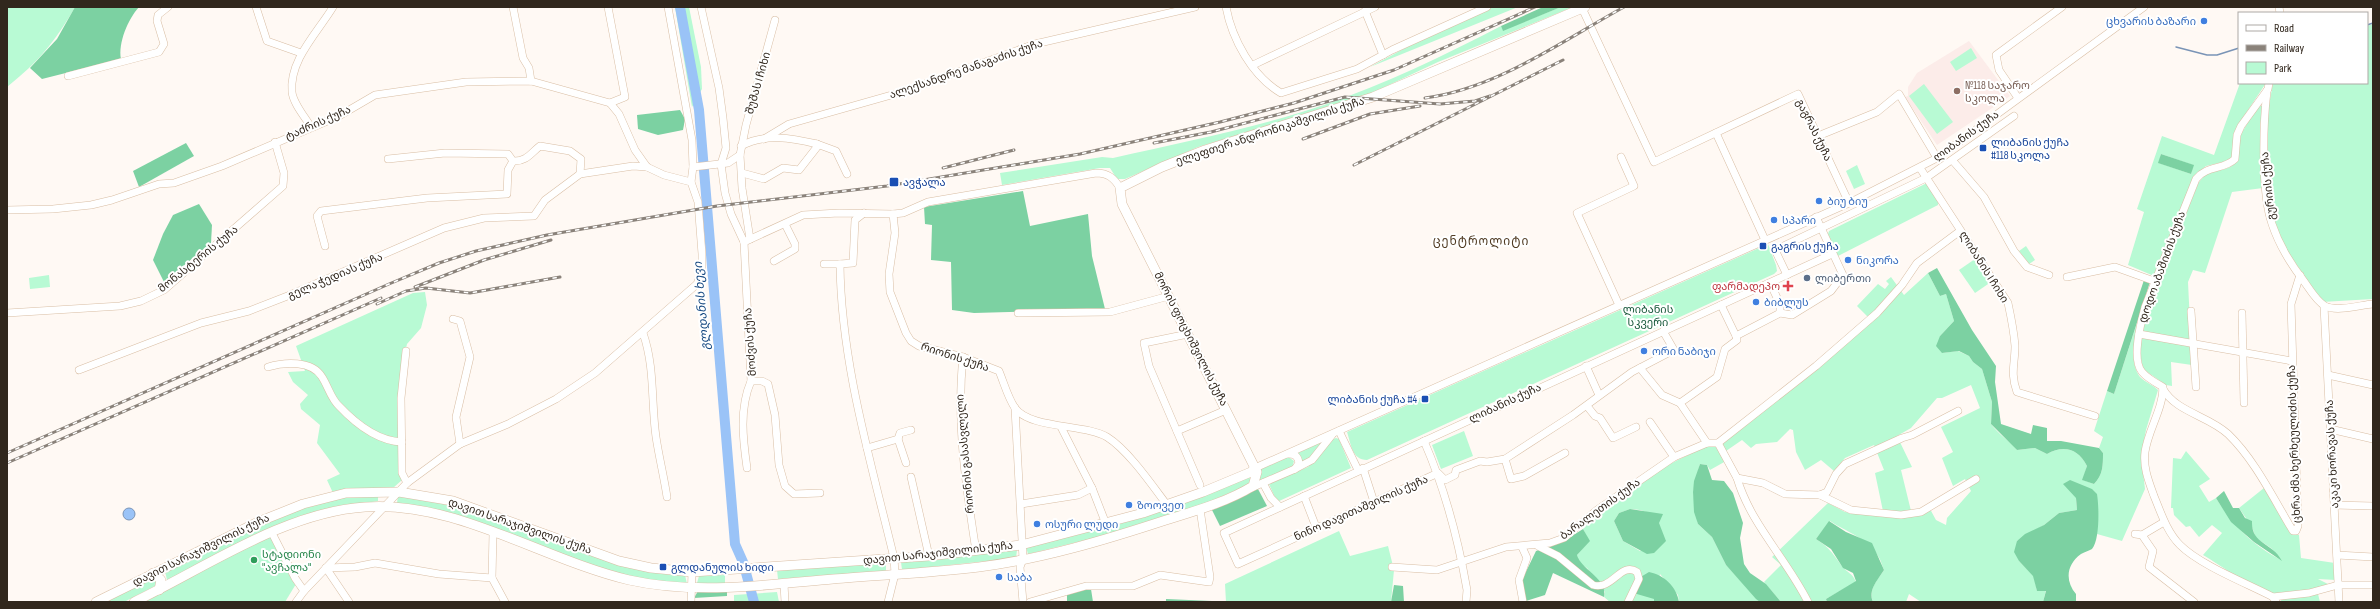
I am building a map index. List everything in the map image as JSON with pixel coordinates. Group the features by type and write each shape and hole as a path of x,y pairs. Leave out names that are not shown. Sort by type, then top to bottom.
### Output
{"main road":[{"name":"ელეფთერ ანდრონიკაშვილის ქუჩა","path":"1120,188 1162,167 1205,150 1373,97 1584,8"},
{"name":"მორის ფოცხიშვილის ქუჩა","path":"1120,188 1122,204 1255,468"},
{"name":"დავით სარაჯიშვილის ქუჩა","path":"96,602 166,566 258,522 303,504 346,493 379,491 399,492 453,501 619,562 651,568 692,572 929,556 1021,545 1106,524 1168,505 1251,472 1255,468"},
{"path":"1249,489 1256,482 1255,468"},
{"name":"დავით სარაჯიშვილის ქუჩა","path":"134,602 272,533 350,508 380,508 438,514 600,572 629,580 691,589 780,584 976,567 1023,559 1127,533 1200,509 1249,489"},
{"path":"379,491 380,508"},
{"path":"166,566 163,574 165,579 174,582"},
{"path":"153,573 161,580 159,590"}],"street":[{"path":"68,76 159,52 164,44 157,21 158,14 168,7"},
{"path":"256,7 267,41 301,53"},
{"path":"311,127 292,92 294,75 301,53 333,7"},
{"path":"513,7 523,58 529,68 531,81"},
{"path":"608,7 625,97 610,103 620,114 635,150 647,167 664,175 691,182"},
{"path":"296,602 304,591 380,508 407,483 460,444 556,399 596,373 689,293 697,284 702,271 698,202 691,182 696,167 688,108 668,7"},
{"path":"701,7 718,82 723,118 726,148 719,165 731,214 747,241 803,216 903,213 928,202 1096,173 1105,173 1115,180 1120,188"},
{"name":"ალექსანდრე მანაგაძის ქუჩა","path":"764,139 789,124 902,92 1035,44 1196,7"},
{"path":"1226,7 1237,44 1270,87 1281,93 1357,69 1383,55 1487,7"},
{"path":"1253,65 1375,7"},
{"path":"2018,98 1999,70 1996,55 2062,7"},
{"name":"ლიბანის ქუჩა","path":"1255,468 1849,203 1920,168 1937,158 2144,7"},
{"name":"გაგრას ქუჩა","path":"1584,8 1654,162 1798,94 1849,203"},
{"path":"1365,11 1383,55"},
{"name":"შუშას I ჩიხი","path":"742,172 740,155 741,146 775,20"},
{"name":"ტაძრის ქუჩა","path":"7,210 53,209 112,200 159,184 174,183 202,173 339,116 375,95 466,82 531,81 610,103"},
{"name":"გურიის ქუჩა","path":"2268,86 2263,122 2266,186 2271,223 2282,248 2300,275 2324,306"},
{"name":"დოდო აბაშიძის ქუჩა","path":"2162,387 2142,372 2137,362 2140,323 2154,281 2196,179 2201,172 2230,164 2236,159 2237,135 2241,126 2268,86"},
{"path":"1818,136 1877,112 1899,94 1937,158"},
{"name":"ლიბანის ქუჩა","path":"1787,275 1775,250 1822,229 1926,178 1953,161 2014,116"},
{"path":"1716,133 1765,240"},
{"path":"741,146 752,140 792,138 817,144 836,151 847,174"},
{"name":"მონასტერის ქუჩა","path":"7,313 120,306 142,301 164,290 283,186 284,173 275,142"},
{"path":"742,172 764,179 783,168 799,170 817,147 817,144"},
{"path":"513,161 525,160 540,146 570,151 581,159 580,174"},
{"path":"388,159 445,153 508,154 513,161"},
{"path":"696,167 719,165 734,160 740,155"},
{"path":"1619,305 1577,213 1634,186 1621,157"},
{"path":"325,246 317,216 321,211 427,198 507,194 508,170 513,161"},
{"name":"ლიბანის ქუჩა","path":"1953,161 1984,197 2014,250 2027,267 2049,274"},
{"name":"გელა ჭედიას ქუჩა","path":"79,370 201,324 249,311 290,295 444,228 484,218 534,216 545,200 580,174 634,166 647,167"},
{"name":"ლიბანის I ჩიხი","path":"1920,168 1956,220 1960,231 2008,302 2014,328 2015,355 2012,370 2017,392 2095,416"},
{"name":"მოძვის ქუჩა","path":"742,172 747,241 751,381 762,381 768,384 775,415 779,465 785,486 794,494 820,493"},
{"path":"824,264 853,263 855,220 864,213"},
{"name":"რიონის ქუჩა","path":"893,214 895,233 889,274 890,292 906,333 911,341 919,346 963,358 999,372 1015,408"},
{"path":"1736,336 1780,313 1792,315 1831,291 1844,275 1832,254 1816,217"},
{"path":"774,261 795,249 795,244 785,224"},
{"path":"1808,602 1799,584 1754,519 1743,499 1737,478 1718,443 1816,366 1877,313 1902,286 1917,263 1960,231"},
{"name":"ლიბანის ქუჩა","path":"1224,533 1832,254"},
{"path":"840,264 841,302 855,392 894,558 895,574 888,602"},
{"path":"2067,277 2115,267 2154,281"},
{"name":"ცხრა ძმა ხერხეულიძის ქუჩა","path":"2162,387 2169,399 2215,424 2227,434 2248,457 2293,530 2296,531 2298,526 2291,304 2300,275"},
{"path":"1770,283 1780,304 1780,313"},
{"path":"1018,313 1110,312 1169,296"},
{"path":"2324,306 2334,308 2373,304"},
{"path":"1680,403 1717,377 1725,349 1737,340 1721,305"},
{"name":"აკაკი ხორავას ქუჩა","path":"2324,306 2340,602"},
{"path":"2191,311 2196,387"},
{"path":"2242,313 2244,403"},
{"path":"453,319 460,321 470,357 456,417 460,444"},
{"name":"ნინო დავითაშვილის ქუჩა","path":"1224,533 1238,564 1316,527 1438,473 1445,480 1455,475 1456,470 1476,462 1504,459 1587,406 1599,395 1640,368 1674,350 1663,331"},
{"path":"643,333 647,344 653,390 656,437 667,498"},
{"path":"1188,334 1144,343 1149,366 1200,486"},
{"path":"2139,334 2292,362"},
{"path":"406,351 401,398 402,473 407,483"},
{"name":"რიონის გასასვლელი","path":"963,358 959,392 968,494 976,551"},
{"path":"268,367 283,362 309,367 321,375 338,406 381,439 402,442"},
{"path":"1586,366 1599,395"},
{"path":"1640,368 1662,395 1680,403 1707,443"},
{"path":"2328,376 2373,385"},
{"path":"748,468 742,434 747,389 751,381"},
{"path":"2162,387 2163,395 2150,428 2145,453 2145,472 2164,522 2180,544 2202,560 2275,600 2310,593 2338,585 2373,586"},
{"path":"1587,406 1595,416 1600,418 1613,438 1636,427"},
{"path":"1015,408 1024,414 1061,428 1092,430 1108,437 1130,459 1168,505"},
{"path":"1015,408 1021,504 1021,545 1023,559 1020,567 1023,602 1029,602 1086,586 1133,586 1160,575 1209,582 1210,571 1200,509"},
{"path":"1177,430 1226,410"},
{"path":"1820,495 1827,492 1836,474 1845,464 1902,438 1912,435 1958,411"},
{"path":"1650,422 1674,456"},
{"path":"1061,428 1092,488 1106,524"},
{"path":"2330,429 2373,439"},
{"path":"906,463 898,439 900,433 911,430"},
{"path":"1336,432 1361,469 1374,502"},
{"name":"ლიბანის ქუჩა","path":"1249,489 1263,484 1312,460 1336,432"},
{"path":"867,448 898,439"},
{"path":"1424,441 1438,473 1452,518 1467,590 1466,602"},
{"name":"ბარალეთის ქუჩა","path":"1392,567 1437,570 1506,547 1535,545 1564,538 1597,510 1674,456 1707,443 1718,443"},
{"path":"1288,454 1296,456 1298,459 1299,463 1295,469"},
{"path":"1504,459 1511,479 1524,476 1565,454"},
{"path":"911,477 929,556"},
{"path":"1737,478 1763,483 1785,494 1820,495 1851,510 1900,515 1921,512 1976,479"},
{"path":"1263,484 1271,498 1280,507"},
{"path":"1021,504 1078,495 1092,488"},
{"path":"1304,496 1316,527"},
{"path":"2334,505 2373,506"},
{"path":"2164,522 2138,534 2153,551 2149,566 2194,602"},
{"path":"272,533 295,578 304,591"},
{"path":"493,533 492,578 501,601"},
{"path":"1535,545 1558,556 1593,585 1598,586 1608,583 1627,569 1632,569 1637,572 1639,579 1628,602"},
{"path":"1522,547 1527,558 1519,580 1523,602"},
{"path":"2337,555 2373,557"},
{"path":"326,568 355,567 375,563 440,574 492,578"},
{"path":"326,568 349,602"},
{"path":"691,602 692,572"},
{"path":"780,584 785,602"}],"shaded area":[{"name":"№118 საჯარო სკოლა","path":"1969,41 2010,96 1937,145 1905,97 1908,96 1908,87 1917,73"}],"green space":[{"path":"7,7 75,7 45,51 28,69 7,87"},
{"path":"75,7 139,7 131,18 122,39 120,53 121,59 42,79 30,68 57,39"},
{"path":"675,7 689,7 701,67 702,89 692,107"},
{"path":"1492,7 1518,7 1370,67 1435,32"},
{"path":"1543,7 1561,7 1503,31 1501,26"},
{"path":"1561,7 1573,7 1438,62 1376,91 1340,104 1198,147 1125,179 1117,179 1110,168 1100,168 1002,185 1000,173 1102,157 1113,158 1245,128 1324,105 1414,69 1501,26 1503,30"},
{"path":"2373,24 2373,299 2322,302 2288,252 2278,234 2273,215 2266,133 2267,116 2273,84 2368,84 2368,26"},
{"path":"1971,48 1977,58 1956,71 1950,62"},
{"path":"1924,84 1953,122 1937,134 1909,96"},
{"path":"2240,84 2265,84 2240,122 2233,156 2227,161 2206,166 2195,175 2154,276 2128,265 2144,212 2137,209 2162,136 2214,155","holes":["2161,154 2193,165 2191,174 2159,163"]},
{"path":"2258,106 2263,106 2260,125 2263,188 2232,192 2205,273 2193,270 2188,282 2192,365 2171,362 2172,386 2166,385 2143,369 2140,353 2144,318 2198,184 2207,174 2228,168 2237,161 2241,134"},
{"path":"680,110 685,119 683,130 658,135 638,129 637,115"},
{"path":"186,143 194,156 139,187 133,171"},
{"path":"2161,154 2194,165 2191,174 2158,163"},
{"path":"1857,165 1865,184 1854,189 1846,171"},
{"path":"1927,183 1938,202 1938,205 1838,256 1828,234 1829,231"},
{"path":"1023,191 1030,226 1088,214 1092,256 1105,309 974,313 952,310 951,262 931,260 932,225 925,224 924,207"},
{"path":"199,204 212,225 211,243 164,282 153,260 163,234 173,215"},
{"name":"ლიბანის სკვერი","path":"1768,244 1776,265 1777,271 1774,274 1367,460 1358,457 1351,446 1347,432"},
{"path":"2026,246 2035,260 2029,264 2019,251"},
{"path":"1975,259 1991,282 1975,293 1959,270"},
{"path":"1937,268 1972,330 1996,366 1995,382 2001,424 2031,434 2033,425 2047,428 2047,441 2061,441 2099,448 2103,453 2103,466 2097,481 2094,484 2082,480 2087,466 2075,452 2064,449 2047,454 2035,448 2017,450 1991,424 1992,402 1982,369 1973,362 1969,356 1959,351 1942,353 1936,346 1940,336 1954,321 1946,294 1940,296 1928,273"},
{"path":"1928,273 1940,296 1946,294 1954,321 1940,336 1942,353 1958,351 1969,356 1973,362 1982,369 1992,402 1991,424 2017,450 2035,448 2047,454 2064,449 2075,452 2087,466 2083,480 2094,484 2102,470 2103,453 2099,448 2103,437 2094,431 2107,391 2114,394 2137,323 2134,343 2135,365 2140,377 2158,390 2146,430 2141,455 2145,489 2122,541 2097,534 2097,527 2076,498 2077,510 2059,513 2044,525 2017,541 2019,561 2034,576 2037,591 2046,590 2043,602 1921,602 1909,594 1906,602 1873,602 1872,589 1884,570 1879,558 1869,544 1830,521 1816,539 1831,551 1844,568 1853,576 1856,582 1826,599 1827,602 1781,602 1764,582 1781,565 1772,557 1828,503 1845,512 1884,516 1875,473 1884,470 1874,445 1845,458 1834,471 1821,460 1805,470 1796,452 1793,430 1790,429 1777,442 1756,444 1751,448 1742,440 1726,451 1720,442 1871,320 1857,306 1878,284 1885,289 1889,284 1886,281 1891,277 1904,295","holes":["1971,385 1980,408 1941,427 1953,452 1942,458 1953,486 1965,479 1971,491 1947,518 1946,525 1936,520 1930,509 1912,515 1901,470 1912,467 1897,436 1911,428 1937,398 1942,398"]},
{"path":"49,275 50,287 30,289 29,278"},
{"path":"2144,280 2150,282 2114,394 2107,391"},
{"path":"425,292 427,305 421,328 407,344 402,366 402,480 393,488 333,493 327,480 340,474 317,443 320,425 301,409 300,404 308,395 293,382 288,372 305,371 296,346 413,293"},
{"path":"1464,431 1473,456 1441,469 1432,445"},
{"path":"1329,437 1310,458 1300,464 1296,452"},
{"path":"1336,438 1339,439 1351,468 1277,502 1269,484 1308,467 1331,440"},
{"path":"1709,446 1715,446 1726,461 1710,470 1707,465 1700,464 1693,492 1698,524 1712,537 1726,565 1760,602 1679,602 1678,595 1660,574 1654,602 1610,602 1604,597 1605,592 1587,568 1579,563 1577,555 1589,541 1583,529 1611,503 1626,492 1658,471","holes":["1630,509 1644,511 1653,516 1657,521 1664,539 1640,551 1623,541 1614,521 1619,513"]},
{"path":"2186,451 2210,479 2199,486 2209,502 2216,498 2237,526 2252,541 2281,560 2271,548 2256,538 2252,527 2239,508 2264,488 2290,533 2299,535 2301,558 2335,563 2336,580 2318,579 2330,585 2293,593 2273,593 2246,582 2203,555 2222,533 2212,525 2199,537 2190,526 2186,527 2174,515 2173,508 2171,508 2173,458 2181,459"},
{"path":"1287,456 1294,461 1292,468 1259,483 1259,468"},
{"path":"1700,464 1707,465 1712,480 1724,481 1733,493 1743,523 1740,538 1744,564 1750,573 1766,584 1781,602 1760,602 1756,599 1726,565 1712,537 1698,524 1694,512 1693,492 1694,481"},
{"path":"1244,478 1251,478 1250,484 1211,501 1135,528 1028,554 1026,547"},
{"path":"2070,480 2092,489 2097,494 2098,531 2095,545 2092,549 2076,558 2070,568 2069,579 2072,589 2076,594 2076,602 2043,602 2046,591 2037,591 2033,576 2019,561 2014,552 2017,541 2025,534 2044,525 2059,513 2077,510 2076,498 2063,484"},
{"path":"1258,489 1267,506 1220,526 1212,510"},
{"path":"2224,491 2233,508 2239,508 2245,518 2252,521 2255,535 2258,539 2273,550 2282,561 2254,542 2231,522 2216,498"},
{"path":"354,494 378,494 378,501 322,510 167,580 165,571 291,510"},
{"path":"398,495 426,499 450,506 617,564 663,574 685,575 687,584 649,580 617,574 397,503"},
{"path":"1630,509 1663,514 1659,523 1666,541 1654,553 1647,554 1623,541 1614,521 1619,513"},
{"path":"1829,521 1846,532 1872,543 1884,570 1872,590 1873,602 1827,602 1826,599 1856,581 1853,573 1843,568 1831,549 1816,539"},
{"path":"1583,529 1590,541 1577,555 1583,565 1598,579 1602,585 1604,597 1553,573 1545,595 1526,601 1522,580 1536,551 1564,541"},
{"path":"1339,531 1350,556 1388,546 1394,570 1391,602 1226,602 1225,584"},
{"name":"სტადიონი \"ავჩალა\"","path":"271,536 296,584 285,602 140,602"},
{"path":"1017,550 1016,558 902,570 901,562"},
{"path":"886,563 886,571 778,579 777,570"},
{"path":"1649,572 1660,576 1669,582 1676,591 1679,602 1654,602 1654,599 1630,592 1634,581"},
{"path":"725,575 725,584 697,583 699,576"},
{"path":"155,578 157,585 124,602 103,602"},
{"path":"1394,585 1403,586 1404,602 1391,602"},
{"path":"1091,589 1093,602 1067,602 1067,593"},
{"path":"698,591 727,592 727,596 694,598"},
{"path":"777,592 779,602 734,602 734,595"},
{"path":"2318,594 2320,602 2282,602 2280,599"},
{"path":"1166,599 1212,601 1214,602 1166,602"}],"water":[{"path":"127,508 131,508 135,514 131,520 127,520 123,516 123,512"}],"waterway":[{"name":"გლდანის ხევი","path":"680,7 699,110 735,544 743,562 754,602"},
{"path":"2368,25 2373,23"},
{"path":"2176,47 2207,55 2217,55 2238,48"}],"railway":[{"path":"7,453 389,284 439,263 476,251 547,235 717,206 887,186 1080,154 1220,122 1294,103 1394,70 1535,7"},
{"path":"1425,98 1451,93 1477,85 1503,74 1528,62 1624,7"},
{"path":"1354,165 1563,60"},
{"path":"1154,143 1211,132 1345,97 1440,104 1475,101 1490,96"},
{"path":"1303,139 1370,114 1420,106"},
{"path":"943,168 1014,150"},
{"path":"415,287 484,260 551,240"},
{"path":"377,304 406,291 426,288 470,293 560,277"},
{"path":"7,463 381,298"}],"place":[{"name":"ცხვარის ბაზარი","path":"2204,21"},
{"name":"№118 საჯარო სკოლა","path":"1957,91"},
{"name":"ლიბანის ქუჩა #118 სკოლა","path":"1983,148"},
{"name":"ავჭალა","path":"894,182"},
{"name":"ბიუ ბიუ","path":"1819,201"},
{"name":"სპარი","path":"1774,220"},
{"name":"გაგრის ქუჩა","path":"1763,246"},
{"name":"ნიკორა","path":"1848,260"},
{"name":"ლიბერთი","path":"1807,278"},
{"name":"ფარმადეპო","path":"1788,286"},
{"name":"ბიბლუს","path":"1756,302"},
{"name":"ორი ნაბიჯი","path":"1644,351"},
{"name":"ლიბანის ქუჩა #4","path":"1425,399"},
{"name":"ზოოვეთ","path":"1129,505"},
{"name":"ოსური ლუდი","path":"1037,524"},
{"name":"სტადიონი \"ავჩალა\"","path":"254,560"},
{"name":"გლდანულის ხიდი","path":"663,567"},
{"name":"საბა","path":"999,577"}],"district":[{"name":"ცენტროლიტი","path":"1481,241"}]}
